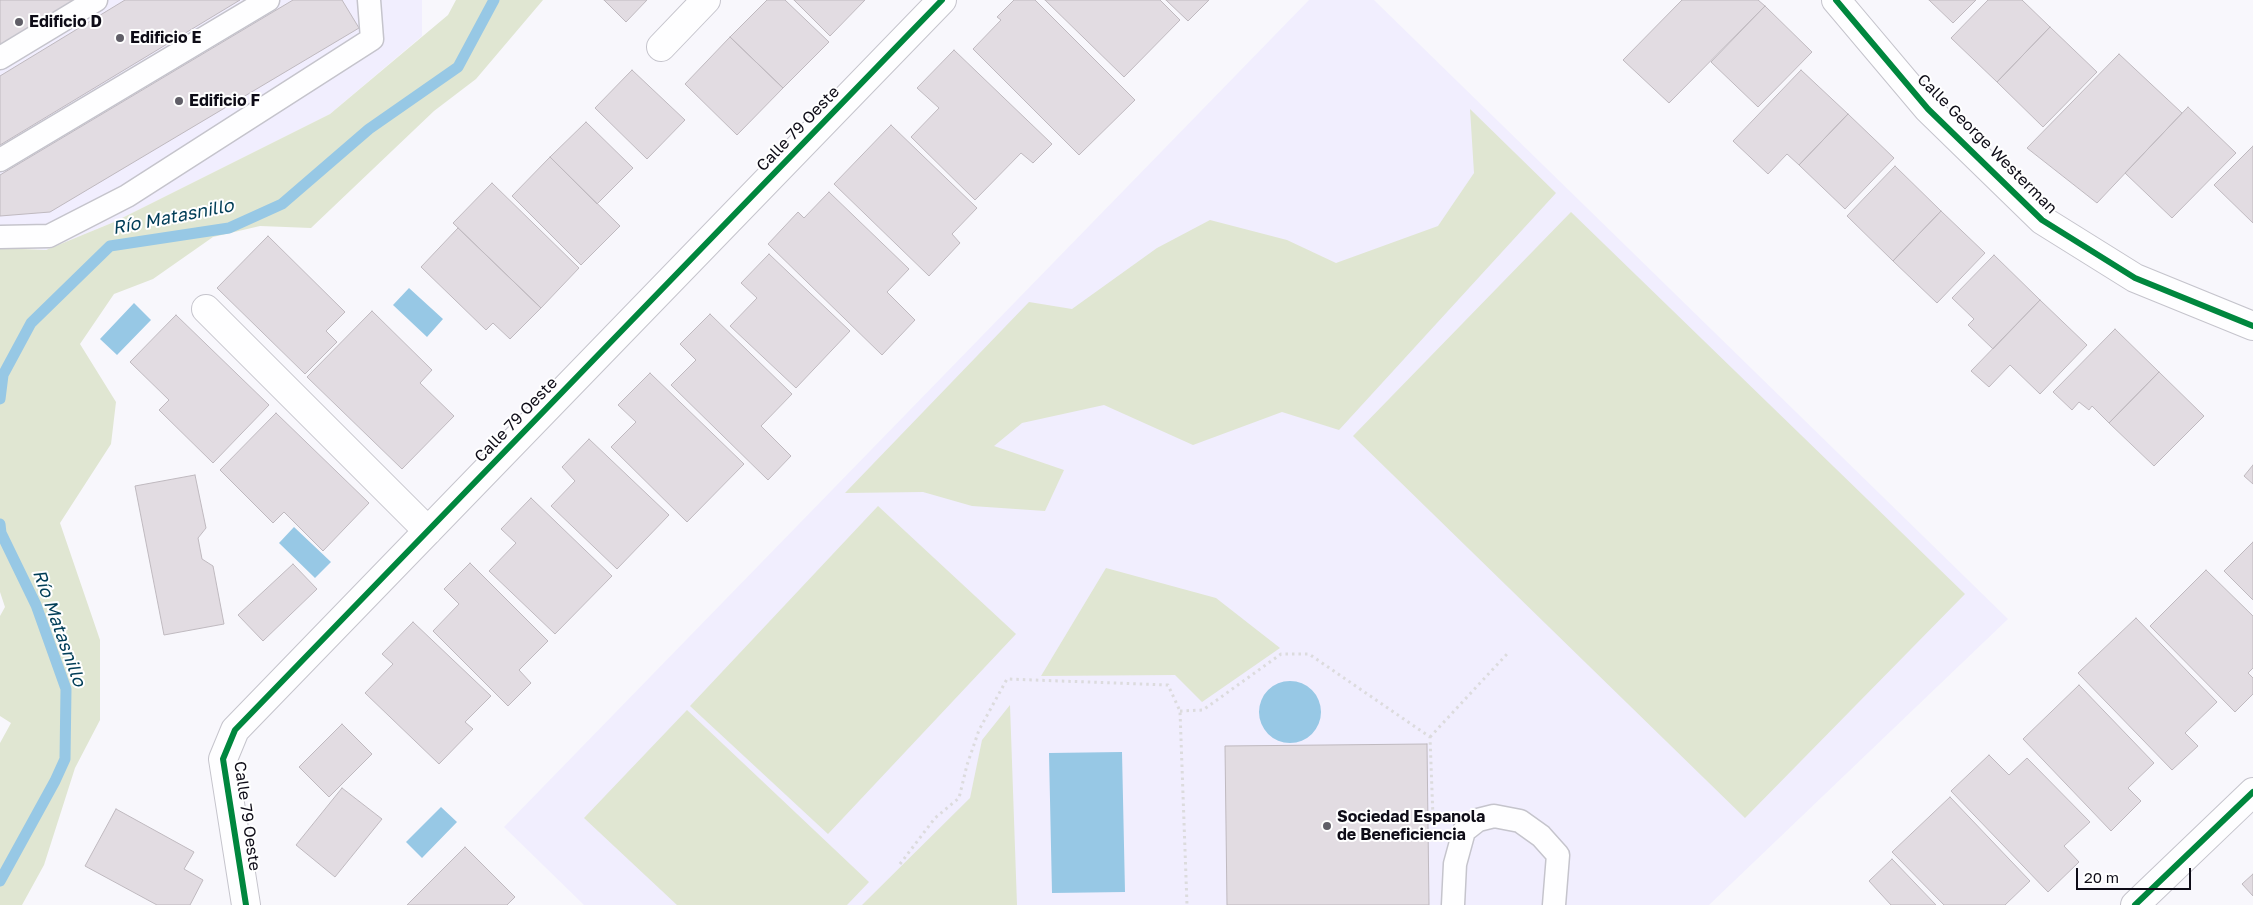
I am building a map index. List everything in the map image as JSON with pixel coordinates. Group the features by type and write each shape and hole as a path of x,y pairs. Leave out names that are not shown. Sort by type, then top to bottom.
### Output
{"street":[{"path":"661,47 706,0"},
{"name":"Calle 79 Oeste","path":"246,905 223,759 235,730 942,0"},
{"name":"Calle George Westerman","path":"1836,0 1928,109 2042,220 2135,278 2253,326"},
{"path":"206,309 428,531"},
{"path":"2135,905 2253,792"}],"lane":[{"path":"0,58 96,0"},
{"path":"0,160 268,0"},
{"path":"0,237 49,236 127,196 168,170 372,39 370,0"},
{"path":"1453,905 1455,864 1464,831 1478,820 1494,816 1520,821 1541,836 1558,855 1554,905"}],"path":[{"path":"1180,711 1203,710 1281,654 1309,654 1430,737"},
{"path":"1433,822 1430,737 1507,654"},
{"path":"900,864 935,818 959,798 967,765 979,730 1007,680 1168,685 1180,711 1187,905"}],"shaded area":[{"path":"0,0 422,0 422,36 330,114 114,222 46,250 0,248"},
{"path":"1309,0 1374,0 2008,619 1709,905 584,905 504,827"}],"green space":[{"path":"456,0 543,0 476,79 434,111 311,228 260,226 213,237 153,279 114,294 80,344 116,402 111,444 60,523 100,640 100,720 75,768 44,865 22,905 0,905 0,743 11,723 0,716 0,616 5,607 0,592 0,248 46,250 114,222 330,114 448,15"},
{"path":"1470,109 1556,193 1339,430 1282,412 1193,445 1104,405 1022,423 994,446 1064,470 1045,511 972,506 923,492 845,493 1029,302 1072,309 1157,248 1210,220 1287,240 1336,263 1438,226 1474,173"},
{"path":"1571,212 1965,594 1745,818 1353,436"},
{"path":"878,506 1016,634 828,834 690,706"},
{"path":"1106,568 1216,598 1280,648 1202,702 1175,675 1041,676"},
{"path":"1010,705 1017,905 862,905 970,798 982,740"},
{"path":"687,710 869,882 847,905 677,905 584,818"}],"water":[{"path":"409,288 443,319 427,337 393,305"},
{"path":"134,303 151,320 117,355 100,339"},
{"path":"294,527 331,562 315,578 279,543"},
{"path":"1290,681 1302,683 1312,690 1319,700 1321,712 1319,724 1312,734 1302,741 1290,743 1278,741 1268,734 1261,724 1259,712 1261,700 1268,690 1278,683"},
{"path":"1122,752 1125,892 1052,893 1049,753"},
{"path":"441,807 457,822 422,858 406,842"}],"building":[{"name":"Edificio D","path":"0,0 74,0 0,45"},
{"name":"Edificio E","path":"125,0 240,0 0,145 0,76"},
{"name":"Edificio F","path":"293,0 342,0 359,28 50,212 0,216 0,175"},
{"path":"604,0 647,0 626,22"},
{"path":"767,0 785,0 829,42 783,88 730,37"},
{"path":"794,0 865,0 830,36"},
{"path":"1014,0 1035,0 1135,100 1079,155 973,49 1001,20 997,17"},
{"path":"1045,0 1160,0 1180,20 1124,77"},
{"path":"1166,0 1209,0 1188,21"},
{"path":"1682,0 1758,0 1765,6 1669,103 1623,60"},
{"path":"1929,0 1976,0 1953,23"},
{"path":"1988,0 2022,0 2050,27 1997,82 1951,38"},
{"path":"1765,6 1812,52 1758,107 1711,62"},
{"path":"2050,27 2097,72 2043,127 1997,82"},
{"path":"730,37 783,88 737,135 685,84"},
{"path":"954,50 1052,144 1033,163 1021,153 975,200 911,137 939,108 917,88"},
{"path":"2119,54 2182,113 2097,203 2027,148"},
{"path":"632,70 685,120 647,159 595,108"},
{"path":"1801,70 1848,114 1799,165 1787,154 1768,174 1733,141"},
{"path":"2188,107 2236,153 2172,218 2125,173"},
{"path":"1848,114 1894,158 1845,209 1799,165"},
{"path":"586,122 633,168 597,204 550,157"},
{"path":"891,125 977,208 952,234 960,243 929,276 834,184"},
{"path":"2253,146 2253,223 2214,185"},
{"path":"550,157 620,226 581,265 512,196"},
{"path":"1895,166 1941,211 1893,261 1847,216"},
{"path":"492,183 579,268 541,308 453,223"},
{"path":"829,192 909,269 887,292 915,320 882,355 768,244 798,212 804,218"},
{"path":"1941,211 1985,253 1937,303 1893,261"},
{"path":"458,228 541,308 510,339 493,323 486,330 421,267"},
{"path":"268,236 345,312 326,331 337,342 305,374 217,288"},
{"path":"769,254 850,331 796,388 730,326 757,298 741,283"},
{"path":"1994,255 2040,300 1993,349 1968,325 1974,319 1952,298"},
{"path":"2040,300 2087,345 2040,394 2010,365 1989,387 1971,371"},
{"path":"372,311 432,370 420,383 454,416 402,469 307,377"},
{"path":"710,314 792,394 761,426 791,456 768,480 671,385 696,360 680,344"},
{"path":"176,315 269,405 213,463 159,410 169,400 130,362"},
{"path":"2115,329 2159,372 2109,423 2092,406 2089,410 2079,402 2072,410 2053,392"},
{"path":"2159,372 2204,416 2154,466 2109,423"},
{"path":"650,373 744,464 687,522 611,447 636,422 618,405"},
{"path":"276,413 369,503 323,551 284,512 273,523 220,470"},
{"path":"589,439 669,515 617,569 551,506 575,481 562,467"},
{"path":"2253,465 2253,484 2244,476"},
{"path":"195,475 206,528 198,538 202,559 213,566 224,624 164,635 135,486"},
{"path":"531,498 612,576 555,634 489,571 516,543 501,529"},
{"path":"2253,542 2253,600 2224,571"},
{"path":"470,563 548,641 519,670 531,683 508,706 433,631 459,604 444,589"},
{"path":"293,564 317,589 263,641 238,615"},
{"path":"2206,570 2253,616 2253,668 2248,673 2253,678 2253,694 2235,712 2150,626"},
{"path":"2136,618 2217,702 2185,733 2198,746 2172,770 2078,673"},
{"path":"413,622 491,696 465,722 473,729 439,764 365,693 393,664 382,654"},
{"path":"2079,685 2154,763 2128,788 2141,801 2111,831 2023,739"},
{"path":"342,724 372,754 329,797 299,767"},
{"name":"Sociedad Espanola de Beneficiencia","path":"1427,744 1429,905 1227,905 1225,746"},
{"path":"1989,755 2009,775 2027,758 2090,822 2064,846 2079,862 2048,892 1951,791"},
{"path":"342,788 382,819 335,877 296,845"},
{"path":"1950,797 2030,881 2005,905 1944,905 1892,852"},
{"path":"116,809 194,852 184,869 203,880 190,905 157,905 85,866"},
{"path":"465,847 515,897 507,905 407,905"},
{"path":"1892,859 1936,905 1891,905 1869,881"},
{"path":"2253,874 2253,896 2242,884"}],"waterway":[{"name":"Río Matasnillo","path":"0,399 3,375 31,323 110,246 229,228 282,204 369,129 458,67 494,0"},
{"name":"Río Matasnillo","path":"0,524 1,533 36,605 66,689 65,759 55,781 0,881"}],"cycle path":[{"path":"246,905 223,759 235,730 942,0"},
{"path":"1836,0 1928,109 2042,220 2135,278 2253,326"},
{"path":"2135,905 2253,792"}],"place":[{"name":"Edificio D","path":"19,22"},
{"name":"Edificio E","path":"120,38"},
{"name":"Edificio F","path":"179,101"},
{"name":"Sociedad Espanola de Beneficiencia","path":"1327,826"}]}
